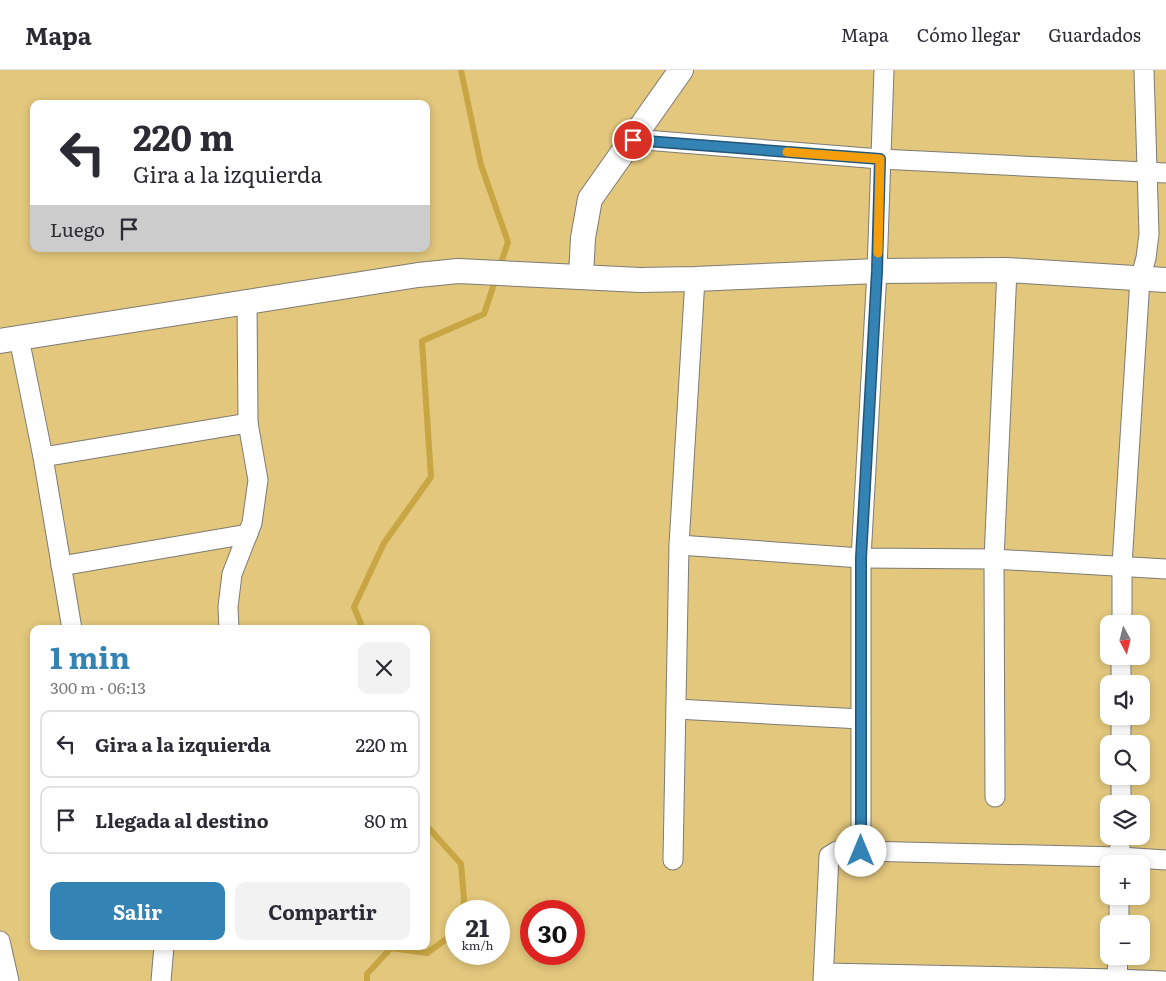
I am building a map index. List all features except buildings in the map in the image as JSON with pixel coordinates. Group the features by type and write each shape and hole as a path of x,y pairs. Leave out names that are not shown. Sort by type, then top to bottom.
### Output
{"street":[{"path":"581,276 583,238 590,199 681,70"},
{"path":"861,851 861,558 877,271 884,70"},
{"path":"1122,615 1122,566 1140,279 1146,258 1149,234 1144,70"},
{"path":"633,140 880,159 1166,173"},
{"path":"995,797 994,559 1007,270"},
{"path":"71,625 43,456 9,339 418,275 458,271 640,280 877,271 1007,270 1166,280"},
{"path":"673,860 680,545 695,279"},
{"path":"229,625 228,607 232,574 252,523 258,480 248,423 247,301"},
{"path":"43,456 248,423"},
{"path":"61,566 248,534"},
{"path":"680,545 861,558 994,559 1166,569"},
{"path":"676,709 861,720"},
{"path":"1100,859 837,851 829,856 824,977 1163,981"},
{"path":"1150,860 1166,860"},
{"path":"0,941 9,981"},
{"path":"161,981 164,950"},
{"path":"1117,980 1118,965"}],"shaded area":[{"path":"0,70 1166,70 1166,981 0,981"}],"waterway":[{"path":"461,70 481,165 508,242 499,269"},
{"path":"361,625 354,607 384,543 431,477 422,341 484,314 496,278"},
{"path":"430,829 461,864 464,900"},
{"path":"405,950 427,953 445,940"},
{"path":"367,981 367,974 389,950"}],"slow traffic":[{"path":"787,152 880,159 878,253"}],"route":[{"path":"633,140 880,159 877,271 861,558 861,851"}]}
